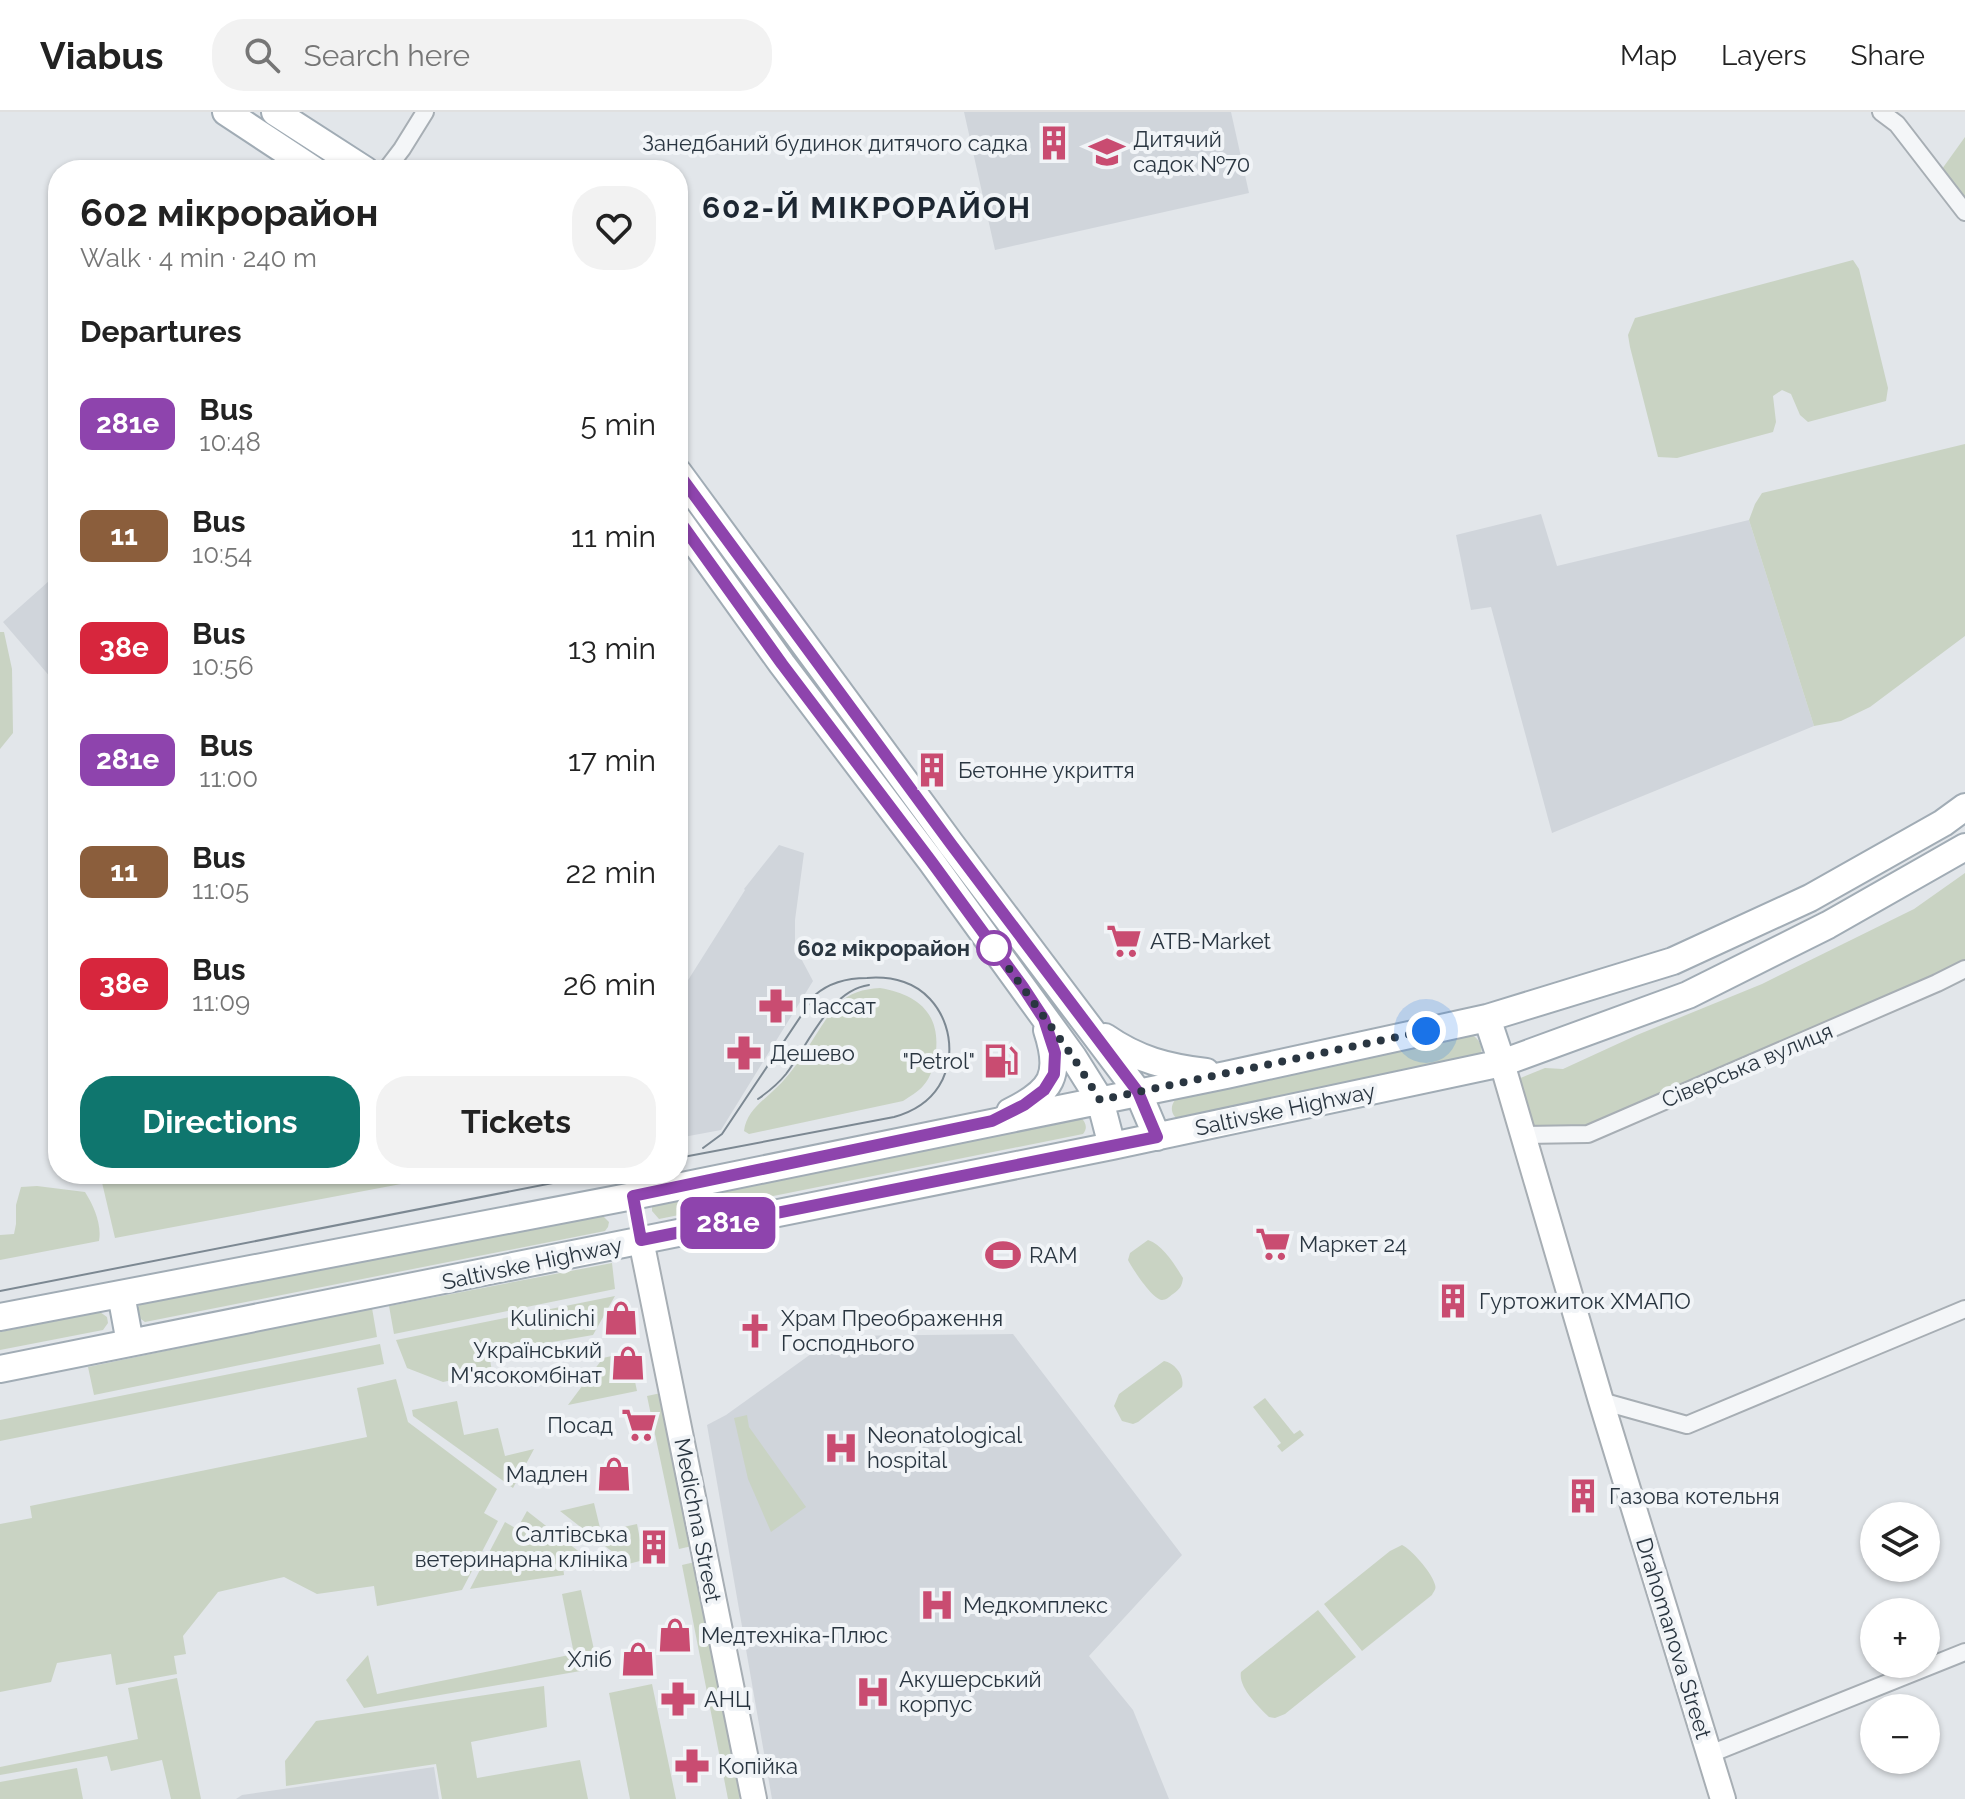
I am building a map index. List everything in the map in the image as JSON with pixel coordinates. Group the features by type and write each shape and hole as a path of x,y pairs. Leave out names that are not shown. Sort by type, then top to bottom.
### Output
{"main road":[{"path":"226,112 299,160"},
{"path":"275,112 349,160"},
{"path":"688,486 1138,1092 1157,1137"},
{"path":"688,533 1073,1057 1100,1100 1112,1146"},
{"name":"Saltivske Highway","path":"0,1317 633,1196 1226,1075 1487,1018 1673,961 1810,898 1943,823 1965,807"},
{"name":"Saltivske Highway","path":"0,1369 1157,1137 1502,1063 1688,995 1828,925 1965,847"},
{"path":"1081,1017 1116,1045 1140,1058 1187,1070 1226,1075"},
{"path":"1487,1018 1502,1063"},
{"path":"992,1121 1024,1105 1044,1090 1054,1074 1055,1053 1044,1019"},
{"path":"633,1196 641,1240"},
{"path":"121,1294 130,1343"}],"street":[{"path":"394,160 425,112"},
{"path":"1881,112 1897,124 1965,212"},
{"name":"Сіверська вулиця","path":"1523,1135 1588,1134 1965,969"},
{"name":"Drahomanova Street","path":"1502,1063 1723,1799"},
{"name":"Medichna Street","path":"641,1240 754,1799"},
{"path":"1601,1401 1687,1425 1965,1309"},
{"path":"1710,1754 1965,1652"}],"shaded area":[{"name":"Дитячий садок №70","path":"964,112 1231,112 1249,193 995,250"},
{"path":"1541,514 1557,566 1749,520 1814,726 1552,833 1491,607 1471,610 1456,535"},
{"path":"48,582 48,674 3,622"},
{"path":"779,845 804,853 795,920 795,947 813,981 721,1130 688,1136 688,980 744,889"},
{"name":"Медкомплекс","path":"1013,1334 1182,1555 1089,1656 1133,1710 1169,1799 772,1799 707,1425 726,1415 836,1336"},
{"path":"434,1767 439,1799 236,1799 242,1795"}],"green space":[{"path":"1965,137 1965,204 1943,176 1942,169"},
{"path":"1853,260 1859,269 1888,388 1886,401 1808,422 1800,415 1791,394 1782,390 1773,396 1776,422 1773,432 1677,458 1658,457 1628,335 1635,318"},
{"path":"1965,444 1965,636 1870,707 1841,721 1814,726 1749,520 1755,504 1762,493"},
{"path":"0,632 4,632 12,669 13,733 0,749"},
{"path":"1965,873 1965,969 1588,1134 1523,1135 1508,1083 1545,1068 1563,1069 1762,984 1914,909"},
{"path":"880,988 914,1000 923,1007 934,1025 934,1061 929,1078 921,1088 903,1101 749,1134 744,1131 751,1113 783,1082 837,1004 857,992"},
{"path":"1469,1034 1480,1042 1481,1055 1180,1120 1172,1112 1175,1100"},
{"path":"1080,1117 1086,1125 1083,1134 659,1219 652,1211 655,1202"},
{"path":"102,1184 401,1184 115,1238"},
{"path":"21,1187 85,1192 96,1216 99,1241 0,1260 0,1235 14,1234"},
{"path":"603,1216 609,1222 605,1231 145,1322 138,1317 138,1307 142,1303"},
{"path":"1148,1240 1164,1251 1183,1278 1179,1289 1163,1300 1148,1289 1128,1260 1130,1253"},
{"path":"612,1263 615,1289 394,1334 389,1306"},
{"path":"615,1296 593,1335 489,1353 492,1372 443,1382 407,1368 396,1340"},
{"path":"372,1308 377,1337 94,1395 88,1367"},
{"path":"100,1312 107,1317 108,1323 103,1330 0,1350 0,1332"},
{"path":"380,1344 384,1364 0,1441 0,1420"},
{"path":"616,1355 619,1374 633,1372 637,1391 568,1405 603,1358"},
{"path":"1164,1361 1178,1371 1182,1387 1138,1422 1122,1421 1114,1406 1119,1394"},
{"path":"396,1379 408,1422 497,1489 484,1513 498,1521 462,1590 377,1606 374,1586 317,1594 284,1577 218,1592 183,1636 186,1654 174,1656 177,1674 116,1685 111,1654 57,1663 51,1682 0,1692 0,1524 32,1518 30,1506 367,1437 357,1388"},
{"path":"661,1393 692,1546 679,1549 647,1396"},
{"path":"1265,1398 1294,1434 1300,1430 1304,1435 1282,1452 1277,1446 1281,1443 1253,1407"},
{"path":"457,1401 464,1435 498,1428 505,1456 534,1449 513,1488 413,1416 412,1410"},
{"path":"747,1415 749,1427 806,1507 771,1532 748,1479 734,1418"},
{"path":"594,1503 601,1532 637,1524 644,1560 628,1564 560,1511"},
{"path":"527,1511 591,1561 563,1566 564,1575 470,1589 505,1522 517,1529"},
{"path":"1402,1545 1425,1567 1435,1589 1432,1595 1362,1651 1324,1604 1390,1551"},
{"path":"695,1562 739,1799 728,1799 682,1565"},
{"path":"581,1590 598,1668 364,1708 346,1680 368,1655 377,1694 574,1654 562,1594"},
{"path":"1318,1610 1356,1657 1285,1714 1269,1717 1246,1690 1241,1672"},
{"path":"177,1678 201,1799 171,1799 162,1760 111,1771 107,1756 0,1775 0,1767 138,1739 128,1688"},
{"path":"652,1684 676,1799 630,1799 609,1693"},
{"path":"544,1686 547,1727 471,1742 477,1778 580,1760 588,1799 442,1799 436,1764 286,1786 285,1761 316,1721"},
{"path":"77,1768 83,1799 0,1799 0,1782"}],"tram line":[{"path":"688,1156 894,1117 914,1109 935,1092 946,1071 949,1041 939,1011 918,989 895,980 853,979 827,987 815,995 722,1134 703,1148"},
{"path":"758,1099 786,1074 831,1008 855,989 869,985"},
{"path":"0,1291 548,1184"}],"bus line":[{"name":"281е","path":"688,487 1138,1092 1157,1137 641,1240 633,1196 992,1121 1024,1105 1044,1090 1054,1074 1055,1053 1044,1019 1023,987 688,533"}],"place":[{"name":"Занедбаний будинок дитячого садка","path":"1054,143"},
{"name":"Дитячий садок №70","path":"1107,152"},
{"name":"Бетонне укриття","path":"932,770"},
{"name":"ATB-Market","path":"1124,941"},
{"name":"602 мікрорайон","path":"994,948"},
{"name":"Пассат","path":"776,1006"},
{"name":"Дешево","path":"744,1053"},
{"name":"\"Petrol\"","path":"1001,1061"},
{"name":"Маркет 24","path":"1273,1244"},
{"name":"RAM","path":"1003,1255"},
{"name":"Гуртожиток ХМАПО","path":"1453,1301"},
{"name":"Kulinichi","path":"621,1318"},
{"name":"Храм Преображення Господнього","path":"755,1331"},
{"name":"Український М'ясокомбінат","path":"628,1363"},
{"name":"Посад","path":"639,1425"},
{"name":"Neonatological hospital","path":"841,1448"},
{"name":"Мадлен","path":"614,1474"},
{"name":"Газова котельня","path":"1583,1496"},
{"name":"Салтівська ветеринарна клініка","path":"654,1547"},
{"name":"Медкомплекс","path":"937,1605"},
{"name":"Медтехніка-Плюс","path":"675,1635"},
{"name":"Хліб","path":"638,1659"},
{"name":"Акушерський корпус","path":"873,1692"},
{"name":"АНЦ","path":"678,1699"},
{"name":"Копійка","path":"692,1766"}],"district":[{"name":"602-Й МІКРОРАЙОН","path":"867,208"}],"route":[{"path":"994,948 989,941 1073,1057 1100,1100 1426,1031"}]}
